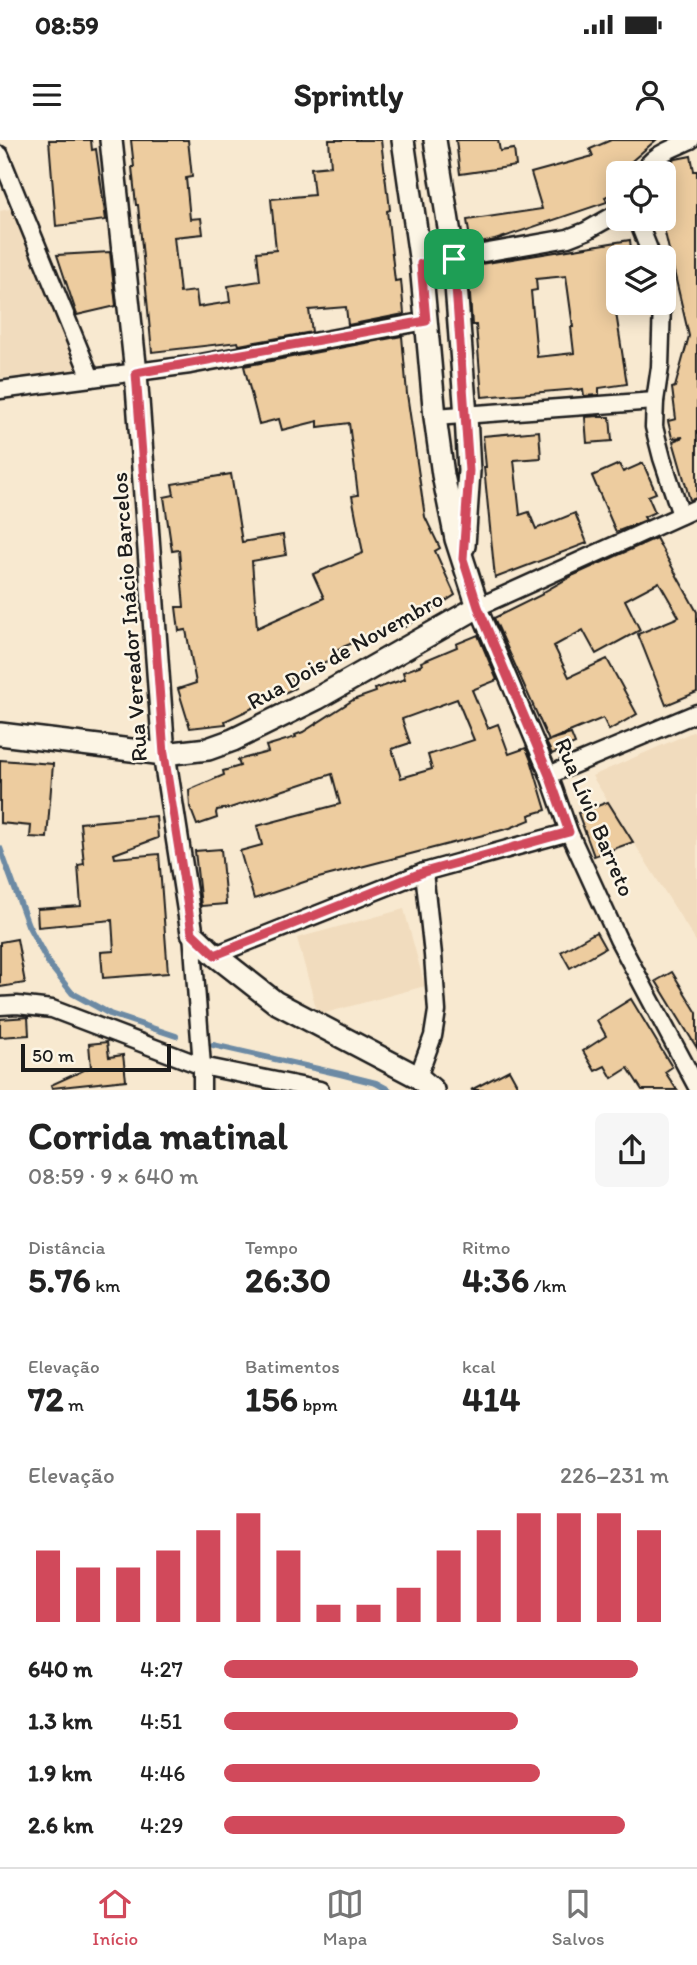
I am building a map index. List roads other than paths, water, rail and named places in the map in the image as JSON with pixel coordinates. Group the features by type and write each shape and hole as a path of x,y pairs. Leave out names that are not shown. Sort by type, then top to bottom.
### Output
{"street":[{"name":"Rua Vereador Inácio Barcelos","path":"111,140 136,373 164,754 192,933 202,1090"},
{"name":"Rua Lívio Barreto","path":"403,140 421,264 435,416 448,506 463,559 478,607 549,775 569,832 618,939 697,1087"},
{"name":"Rua Lívio Barreto","path":"435,140 454,259 466,416 469,471 463,559"},
{"path":"652,161 691,140"},
{"path":"0,155 91,378"},
{"path":"421,264 568,238 606,220"},
{"path":"662,315 654,427 681,515"},
{"path":"0,390 136,373 426,321"},
{"path":"435,416 466,416 654,401"},
{"name":"Rua Dois de Novembro","path":"0,734 164,754 208,750 317,698 478,607 697,508"},
{"path":"549,775 697,713"},
{"path":"215,955 424,872 569,832"},
{"path":"192,933 215,955 275,1002 426,1083 437,1011 424,872"},
{"path":"0,1006 52,1009 202,1066 320,1090"}],"waterway":[{"path":"0,848 28,925 49,964 72,993 110,1014 176,1036"},
{"path":"213,1045 376,1083 389,1090"}]}
